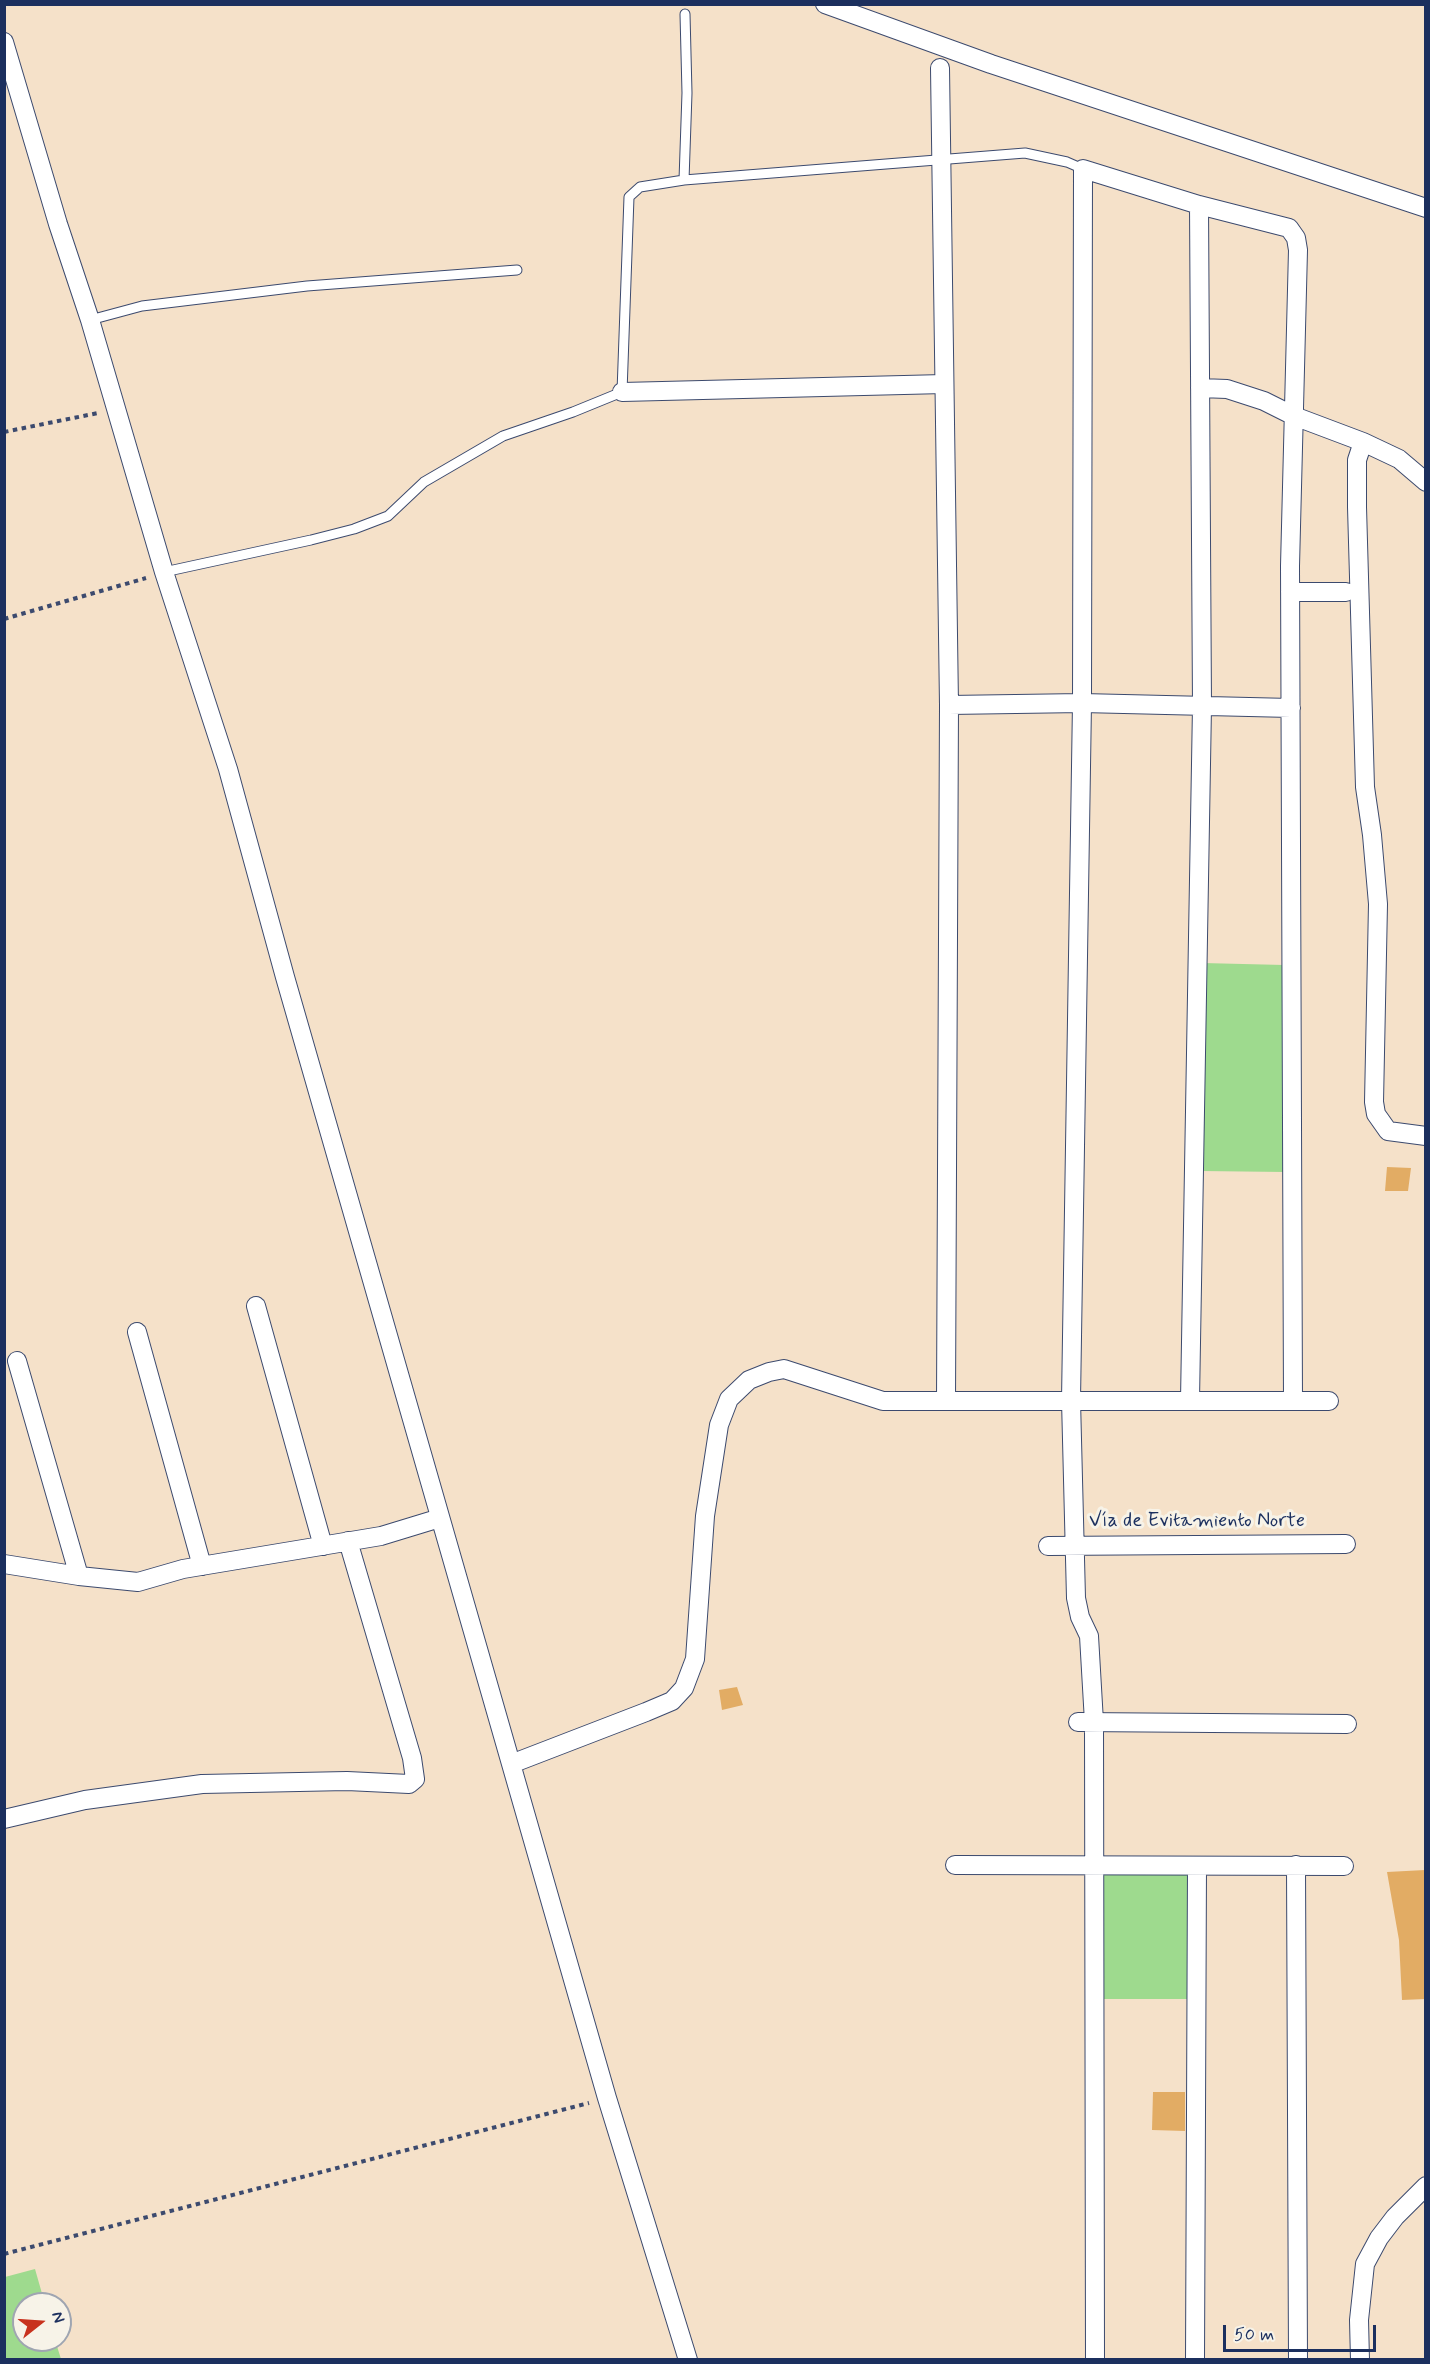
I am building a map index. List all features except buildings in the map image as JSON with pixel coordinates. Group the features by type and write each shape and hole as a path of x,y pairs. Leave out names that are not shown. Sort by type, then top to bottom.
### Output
{"street":[{"path":"825,4 991,64 1425,208"},
{"path":"4,42 58,224 90,320 164,572 228,769 607,2098 688,2360"},
{"path":"940,68 949,705 946,1400"},
{"path":"1095,2360 1094,1867 1086,1722 1089,1636 1080,1617 1076,1598 1071,1400 1082,703 1083,169 1199,205 1289,228 1296,238 1298,250 1290,592 1293,1401"},
{"path":"1190,1400 1202,706 1199,205"},
{"path":"622,392 944,384"},
{"path":"1200,388 1227,389 1264,401 1294,416 1363,442 1399,459 1425,482"},
{"path":"1363,442 1357,460 1357,507 1365,787 1378,904 1374,1102 1376,1114 1388,1131 1425,1136"},
{"path":"1290,592 1346,592"},
{"path":"949,705 1082,703 1291,708"},
{"path":"256,1306 323,1546"},
{"path":"137,1332 202,1566"},
{"path":"17,1361 79,1576"},
{"path":"511,1764 672,1701 684,1688 695,1659 705,1516 719,1425 729,1399 749,1380 784,1369 883,1401 1329,1401"},
{"path":"4,1564 79,1576 138,1582 183,1569 381,1536 440,1518"},
{"path":"4,1820 85,1800 170,1787 202,1784 347,1781 409,1784 416,1779 412,1758 348,1541"},
{"name":"Vía de Evitamiento Norte","path":"1048,1546 1346,1544"},
{"path":"1086,1722 1347,1724"},
{"path":"955,1865 1344,1866"},
{"path":"1296,1865 1298,2360"},
{"path":"1195,2360 1197,1866"},
{"path":"1360,2360 1359,2320 1365,2264 1379,2238 1395,2217 1425,2186"}],"lane":[{"path":"684,15 687,93 684,180"},
{"path":"164,572 354,529 388,516 424,482 503,436 622,392 629,198 640,187 684,180 1024,153 1067,162 1083,169"},
{"path":"90,320 142,306 295,288 517,270"}],"path":[{"path":"4,432 115,409"},
{"path":"4,619 164,572"},
{"path":"4,2254 607,2098"}],"green space":[{"path":"1202,963 1284,965 1285,1172 1201,1171"},
{"path":"1100,1874 1189,1874 1190,1999 1101,1999"},
{"path":"35,2269 42,2292 12,2292 12,2352 59,2352 61,2359 5,2359 5,2277"}]}
